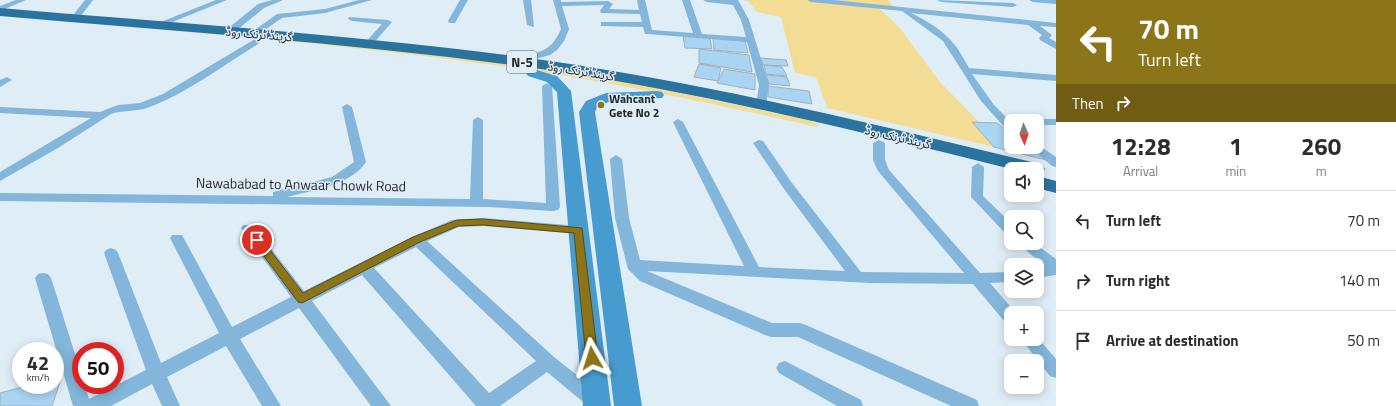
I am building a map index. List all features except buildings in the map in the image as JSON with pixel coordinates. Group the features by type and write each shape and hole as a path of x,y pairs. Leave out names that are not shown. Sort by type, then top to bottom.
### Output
{"highway":[{"name":"گرینڈ ٹرنک روڈ","path":"0,12 74,19 151,29 254,38 368,44 501,59 610,76 761,106 843,129 879,143 1004,173"},
{"name":"گرینڈ ٹرنک روڈ","path":"0,20 229,32 254,38 428,60 540,79 657,95 843,129 1004,162"},
{"name":"گرینڈ ٹرنک روڈ","path":"1044,171 1056,174"},
{"path":"1044,184 1056,187"}],"main road":[{"path":"540,79 552,80 564,91 597,404"},
{"path":"628,406 588,112 589,106 611,96 657,95"},
{"path":"584,284 610,282"}],"street":[{"path":"0,9 22,0"},
{"path":"74,19 89,0"},
{"path":"151,29 223,0"},
{"path":"229,32 261,6 279,0"},
{"path":"334,0 338,8"},
{"path":"0,177 114,109 142,106 167,96 254,38 276,18 322,8 338,8 368,0"},
{"path":"452,21 464,0"},
{"path":"527,0 532,25"},
{"path":"641,0 648,32 751,40"},
{"path":"686,0 698,35"},
{"path":"707,0 734,1 745,20 764,85 761,106"},
{"path":"811,0 1056,25"},
{"path":"890,0 900,9 927,25 949,43 966,71 1004,118"},
{"path":"941,0 1015,7 1048,35 1043,38 1056,46"},
{"path":"1033,0 1055,3"},
{"path":"501,59 550,53 556,48 565,29 558,2 608,3 609,4 604,11 644,12"},
{"path":"287,6 295,14"},
{"path":"352,19 388,21 368,44"},
{"path":"604,24 647,25"},
{"path":"966,71 1056,78"},
{"name":"Nawababad to Anwaar Chowk Road","path":"0,197 476,203 553,207 551,160 540,79"},
{"path":"262,200 336,180 358,165 360,162 347,107"},
{"path":"0,110 102,115"},
{"path":"476,203 478,120"},
{"path":"678,122 754,271"},
{"path":"1044,122 1056,122"},
{"path":"758,143 788,186 857,277"},
{"path":"879,143 879,160 884,171 1004,310"},
{"path":"1044,154 1056,163"},
{"path":"616,159 622,218 634,265 636,269 645,277 771,330 800,330 970,406"},
{"path":"978,166 977,197 1004,224"},
{"path":"93,406 416,240 457,223 483,222 578,230"},
{"path":"248,228 382,406"},
{"path":"178,238 229,336 272,406"},
{"path":"416,240 548,362 597,404"},
{"path":"1033,250 1056,268"},
{"path":"111,253 156,373 171,406"},
{"path":"634,265 857,277 977,279 1004,277"},
{"path":"364,267 486,405 548,362"},
{"path":"1044,271 1056,268"},
{"path":"43,278 82,406"},
{"path":"1035,346 1056,371"},
{"path":"785,368 854,406"}],"shaded area":[{"path":"743,0 887,0 894,6 881,6 879,8 899,27 940,82 977,120 994,147 827,108 816,77 795,73 781,17 757,12 748,1"},
{"path":"169,28 430,52 614,79 808,120 819,125 817,127 737,109 535,71 370,50 163,30"}],"place":[{"name":"Wahcant Gete No 2","path":"601,105"}],"route":[{"path":"257,240 302,299 416,240 457,223 483,222 578,230 592,358"}]}
